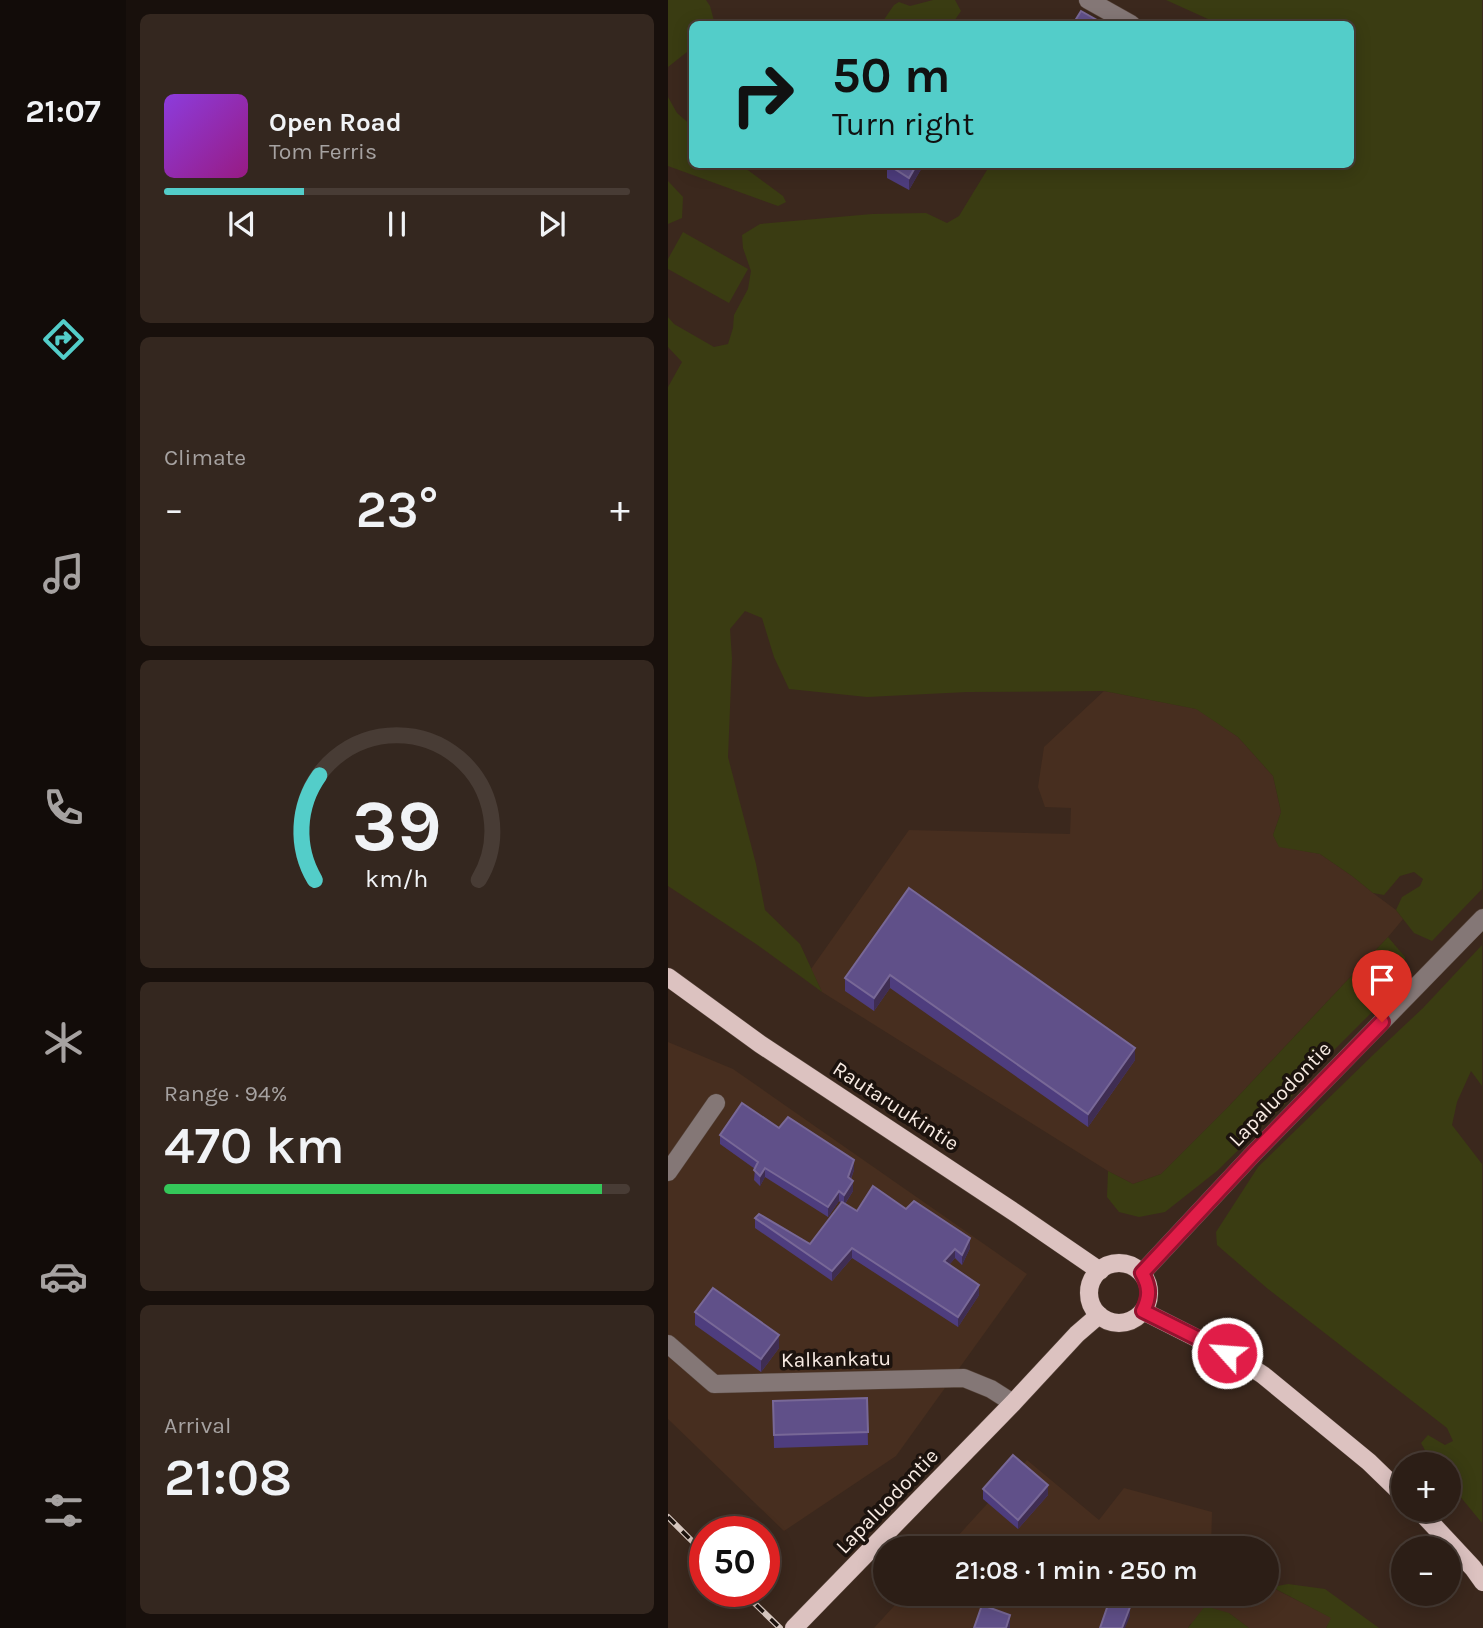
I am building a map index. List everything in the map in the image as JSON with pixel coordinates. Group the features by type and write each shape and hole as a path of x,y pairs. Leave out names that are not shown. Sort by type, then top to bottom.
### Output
{"main road":[{"name":"Rautaruukintie","path":"668,977 760,1044 1100,1270"},
{"path":"1117,1263 1135,1267 1142,1273 1147,1282 1148,1302 1136,1318 1127,1322 1108,1321 1093,1308 1090,1288 1093,1278 1100,1270 1117,1263"},
{"path":"1143,1311 1240,1360 1263,1375 1391,1483"},
{"name":"Lapaluodontie","path":"795,1628 1077,1334 1099,1315"},
{"path":"1430,1522 1482,1582"}],"street":[{"path":"1088,0 1126,21"},
{"name":"Lapaluodontie","path":"1142,1273 1254,1153 1482,918"},
{"path":"668,1172 716,1103"},
{"name":"Kalkankatu","path":"668,1344 714,1384 964,1378 991,1389 1013,1403"}],"shaded area":[{"path":"668,0 706,0 714,21 689,21 689,50 668,67"},
{"path":"933,0 955,0 961,11 954,21 883,21 899,2 910,6"},
{"path":"1166,0 1482,0 1482,889 1432,941 1414,933 1396,910 1402,897 1420,886 1423,879 1414,872 1400,876 1384,895 1373,893 1320,854 1279,847 1273,835 1281,812 1273,776 1238,737 1196,709 1104,691 967,692 867,697 789,689 774,657 762,618 745,611 730,629 732,659 728,757 765,910 800,944 822,992 756,944 668,886 668,387 682,362 668,347 668,317 674,324 714,347 728,344 734,315 748,289 751,271 743,248 742,235 760,224 872,214 926,213 947,223 959,216 988,168 1354,168 1354,21 1212,21"},
{"path":"668,97 677,113 689,123 689,168 745,168 783,196 786,202 778,206 668,166"},
{"path":"668,181 683,197 682,218 668,224"},
{"path":"683,232 748,269 729,303 668,269 668,259"},
{"path":"1104,691 1197,709 1238,737 1273,776 1281,812 1273,835 1279,846 1320,854 1396,910 1403,919 1229,1106 1161,1174 1133,1184 822,992 811,969 909,830 1070,834 1071,808 1045,807 1038,787 1044,747"},
{"path":"1388,937 1405,957 1406,978 1282,1107 1217,1171 1165,1212 1139,1217 1119,1212 1107,1197 1108,1171 1133,1184 1161,1174"},
{"path":"1482,945 1482,1086 1471,1071 1457,1102 1452,1125 1482,1164 1482,1523 1461,1498 1461,1452 1426,1452 1421,1443 1428,1435 1445,1445 1453,1441 1447,1428 1268,1289 1217,1245 1216,1232 1258,1167 1423,1008"},
{"path":"668,1042 733,1069 1027,1274 896,1456 784,1531 780,1527 780,1516 768,1516 668,1419"},
{"path":"1027,1460 1099,1520 1124,1488 1212,1512 1211,1536 958,1536"},
{"path":"1288,1584 1325,1589 1379,1628 1326,1628 1331,1618 1279,1591 1279,1586"},
{"path":"1279,1591 1332,1618 1326,1628 1249,1628 1229,1613 1190,1624 1188,1628 874,1628 894,1606 1279,1606"},
{"path":"1205,1606 1229,1613 1249,1628 1188,1628"}],"building":[{"path":"1081,11 1099,21 1075,21"},
{"path":"893,168 915,168 909,178"},
{"path":"909,888 1135,1048 1088,1114 890,975 874,998 845,978"},
{"path":"742,1103 779,1128 788,1117 854,1160 848,1177 853,1181 844,1195 839,1191 828,1207 765,1168 760,1176 754,1170 758,1162 720,1135"},
{"path":"873,1186 906,1209 914,1201 970,1238 962,1255 955,1249 944,1261 979,1285 958,1317 852,1248 832,1271 755,1218 759,1214 810,1244 842,1202 857,1211"},
{"path":"713,1288 779,1335 761,1359 695,1312"},
{"path":"867,1398 868,1432 774,1435 773,1401"},
{"path":"1013,1455 1048,1485 1018,1520 983,1489"},
{"path":"982,1606 1010,1615 1006,1628 974,1628"},
{"path":"1108,1606 1130,1607 1122,1628 1100,1628"}],"railway":[{"path":"668,1517 689,1538"},
{"path":"758,1607 780,1628"}],"route":[{"path":"1227,1353 1143,1311 1149,1292 1142,1273 1382,1022"}]}
